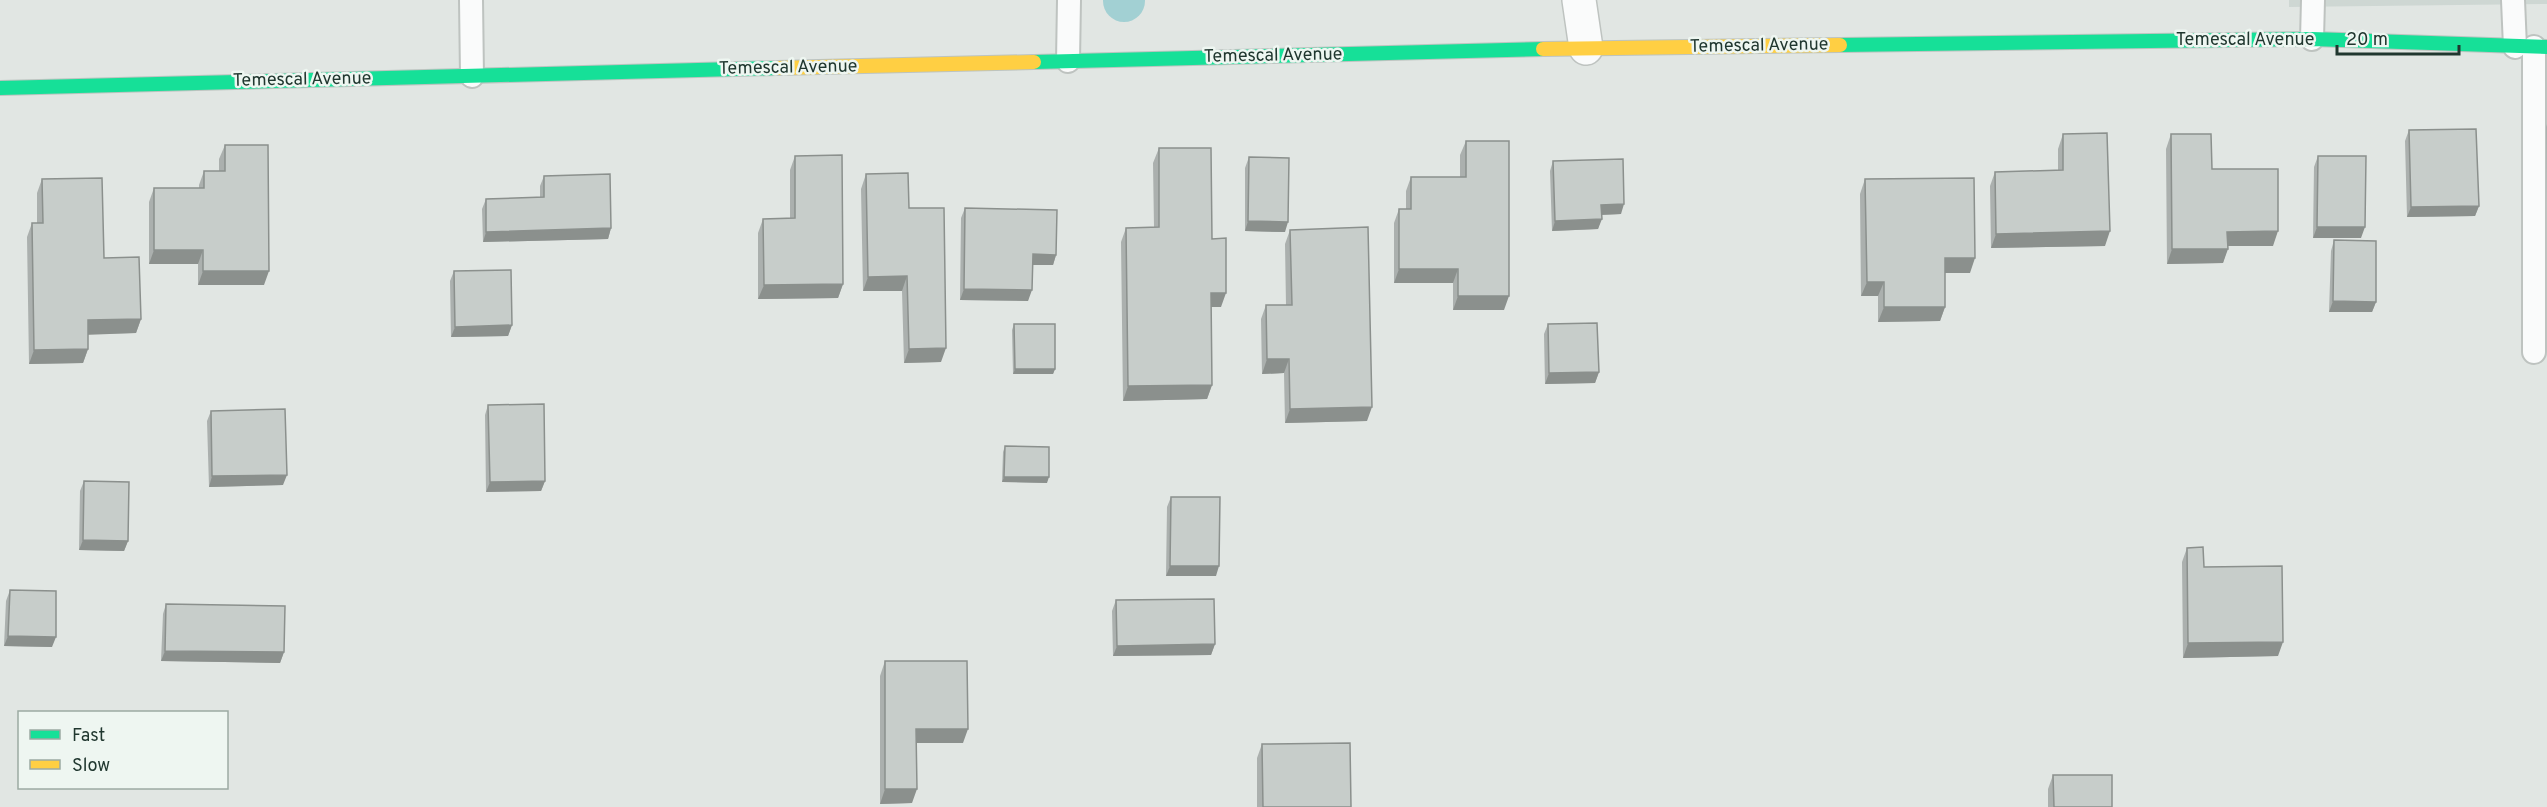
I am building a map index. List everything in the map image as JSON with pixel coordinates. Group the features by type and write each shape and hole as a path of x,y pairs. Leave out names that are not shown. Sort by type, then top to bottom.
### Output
{"street":[{"path":"1579,0 1586,48"},
{"name":"Temescal Avenue","path":"0,88 1586,48 2312,39 2532,47"}],"lane":[{"path":"471,0 472,76"},
{"path":"1068,61 1069,0"},
{"path":"2312,39 2313,0"},
{"path":"2513,0 2532,47 2534,352"}],"shaded area":[{"path":"2289,0 2547,0 2547,4 2289,7"}],"building":[{"path":"2476,129 2479,206 2411,207 2409,130"},
{"path":"2107,133 2110,231 1996,234 1995,172 2063,170 2063,134"},
{"path":"2171,134 2211,134 2212,169 2278,169 2278,231 2227,232 2228,249 2172,249"},
{"path":"1466,141 1509,141 1509,296 1458,296 1458,269 1399,269 1399,209 1411,209 1411,177 1466,177"},
{"path":"225,145 268,145 269,271 203,271 203,250 154,250 154,188 204,188 204,171 225,171"},
{"path":"1159,148 1211,148 1212,239 1226,238 1226,293 1211,293 1212,385 1128,386 1126,228 1159,227"},
{"path":"842,155 843,284 764,285 763,219 795,218 795,156"},
{"path":"2318,156 2366,156 2365,227 2317,227"},
{"path":"1249,157 1289,158 1288,222 1248,221"},
{"path":"1623,159 1624,204 1601,205 1602,219 1555,221 1553,161"},
{"path":"908,173 909,208 944,208 946,348 909,349 907,276 868,277 866,174"},
{"path":"610,174 611,228 486,232 486,199 544,197 544,176"},
{"path":"102,178 104,258 139,257 141,319 88,320 88,349 34,350 32,223 43,223 42,179"},
{"path":"1974,178 1975,258 1945,258 1945,307 1884,307 1884,282 1867,282 1865,179"},
{"path":"965,208 1057,210 1056,255 1033,254 1032,290 964,289"},
{"path":"1368,227 1372,407 1290,409 1289,359 1267,359 1266,305 1292,305 1290,230"},
{"path":"2334,240 2376,241 2376,302 2333,301"},
{"path":"511,270 512,325 455,327 454,271"},
{"path":"1597,323 1599,372 1549,373 1548,324"},
{"path":"1014,324 1055,324 1055,369 1015,369"},
{"path":"544,404 545,481 490,482 488,405"},
{"path":"285,409 287,475 212,476 211,411"},
{"path":"1005,446 1049,447 1049,477 1004,477"},
{"path":"84,481 129,482 128,541 83,540"},
{"path":"1171,497 1220,497 1219,566 1170,566"},
{"path":"2203,547 2204,567 2282,566 2283,642 2188,643 2187,548"},
{"path":"10,590 56,591 56,637 8,636"},
{"path":"1214,599 1215,644 1117,646 1116,600"},
{"path":"166,604 285,606 284,652 165,651"},
{"path":"885,661 967,661 968,729 916,729 917,789 885,789"},
{"path":"1350,743 1351,807 1263,807 1262,744"},
{"path":"2053,775 2112,775 2112,807 2054,807"}],"traffic: fast":[{"path":"1840,45 2312,39 2547,47"},
{"path":"1034,62 1543,49"},
{"path":"0,88 777,68"}],"traffic: slow":[{"path":"1543,49 1840,45"},
{"path":"777,68 1034,62"}]}
